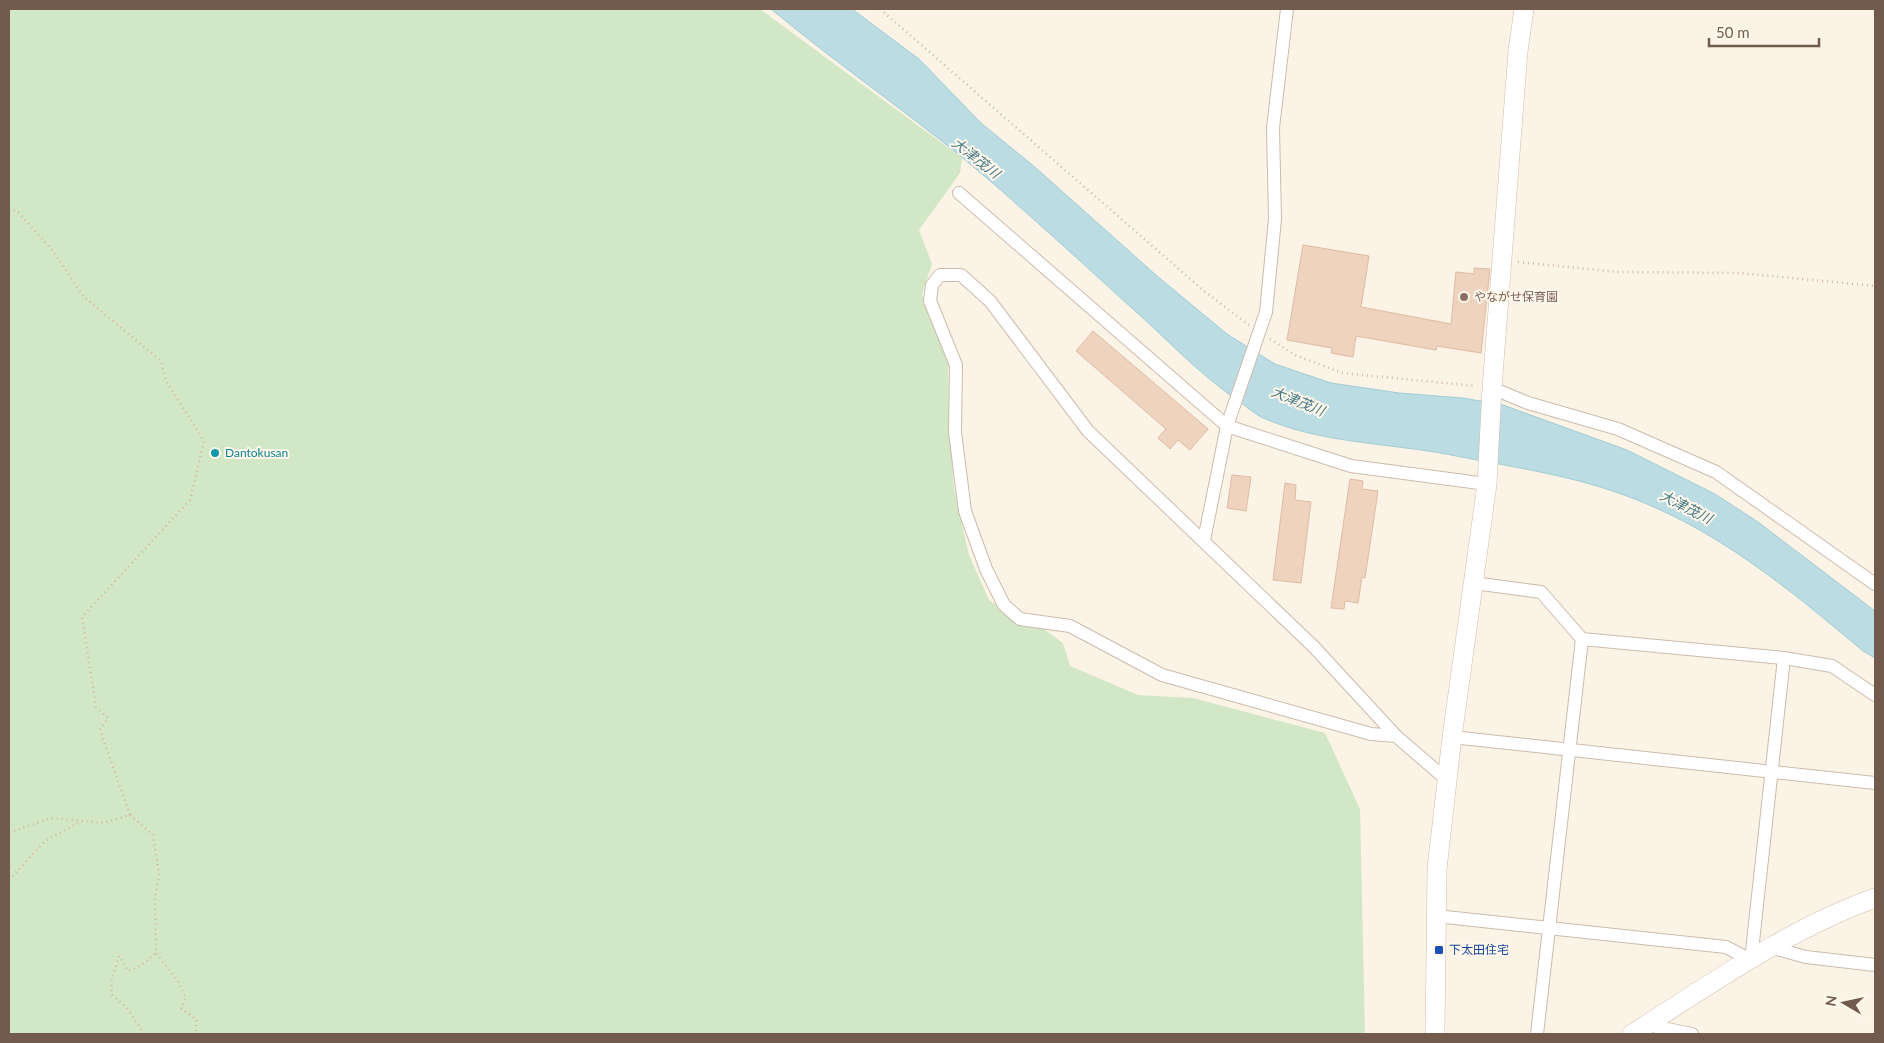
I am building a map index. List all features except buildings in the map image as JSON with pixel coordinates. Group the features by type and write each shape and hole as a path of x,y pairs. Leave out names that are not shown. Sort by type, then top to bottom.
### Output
{"street":[{"path":"1204,540 1226,426 1266,312 1275,219 1274,128 1287,9"},
{"path":"1436,1034 1437,869 1452,737 1487,484 1492,388 1524,9"},
{"path":"959,193 1226,426 1351,466 1487,484"},
{"path":"1396,736 1355,730 1162,674 1070,626 1020,619 1004,605 986,568 965,511 955,432 956,364 930,300 932,284 940,275 961,275 990,301 1088,431 1314,647 1396,736 1447,780"},
{"path":"1492,388 1528,403 1618,429 1716,472 1875,584"},
{"path":"1474,583 1541,592 1582,639 1784,658 1832,666 1875,695"},
{"path":"1537,1034 1582,639"},
{"path":"1751,960 1784,658"},
{"path":"1452,737 1875,783"},
{"path":"1640,1029 1772,948 1815,925 1875,898"},
{"path":"1436,916 1726,948 1751,960"},
{"path":"1772,948 1806,958 1875,965"},
{"path":"1640,1029 1692,1034"}],"path":[{"path":"880,9 1204,291 1258,332 1295,354 1342,372 1492,388"},
{"path":"9,208 18,212 53,251 84,297 161,361 166,381 204,441 190,500 82,617 96,707 108,718 100,730 130,816 153,835 159,874 155,899 156,953 178,981 186,998 182,1008 197,1020 195,1034"},
{"path":"1502,260 1619,272 1740,273 1875,286"},
{"path":"9,833 51,818 104,823 130,816"},
{"path":"9,880 44,841 80,822"},
{"path":"144,1034 127,1008 112,995 110,982 119,956 128,971 140,966 156,953"}],"green space":[{"path":"9,9 760,9 962,158 960,173 919,230 932,264 922,294 948,361 949,416 954,489 969,555 989,600 1012,616 1023,614 1063,643 1070,666 1138,695 1193,698 1325,733 1360,809 1365,1034 9,1034"}],"water":[{"name":"大津茂川","path":"771,9 852,9 919,59 981,123 1036,168 1157,276 1227,334 1275,364 1331,383 1399,393 1463,398 1503,405 1627,450 1715,494 1758,522 1875,611 1875,658 1863,651 1779,583 1721,543 1658,509 1624,495 1581,481 1536,471 1423,450 1329,437 1283,426 1261,417 1196,368 969,163"}],"place":[{"name":"やながせ保育園","path":"1464,297"},
{"name":"Dantokusan","path":"215,453"},
{"name":"下太田住宅","path":"1439,950"}]}
